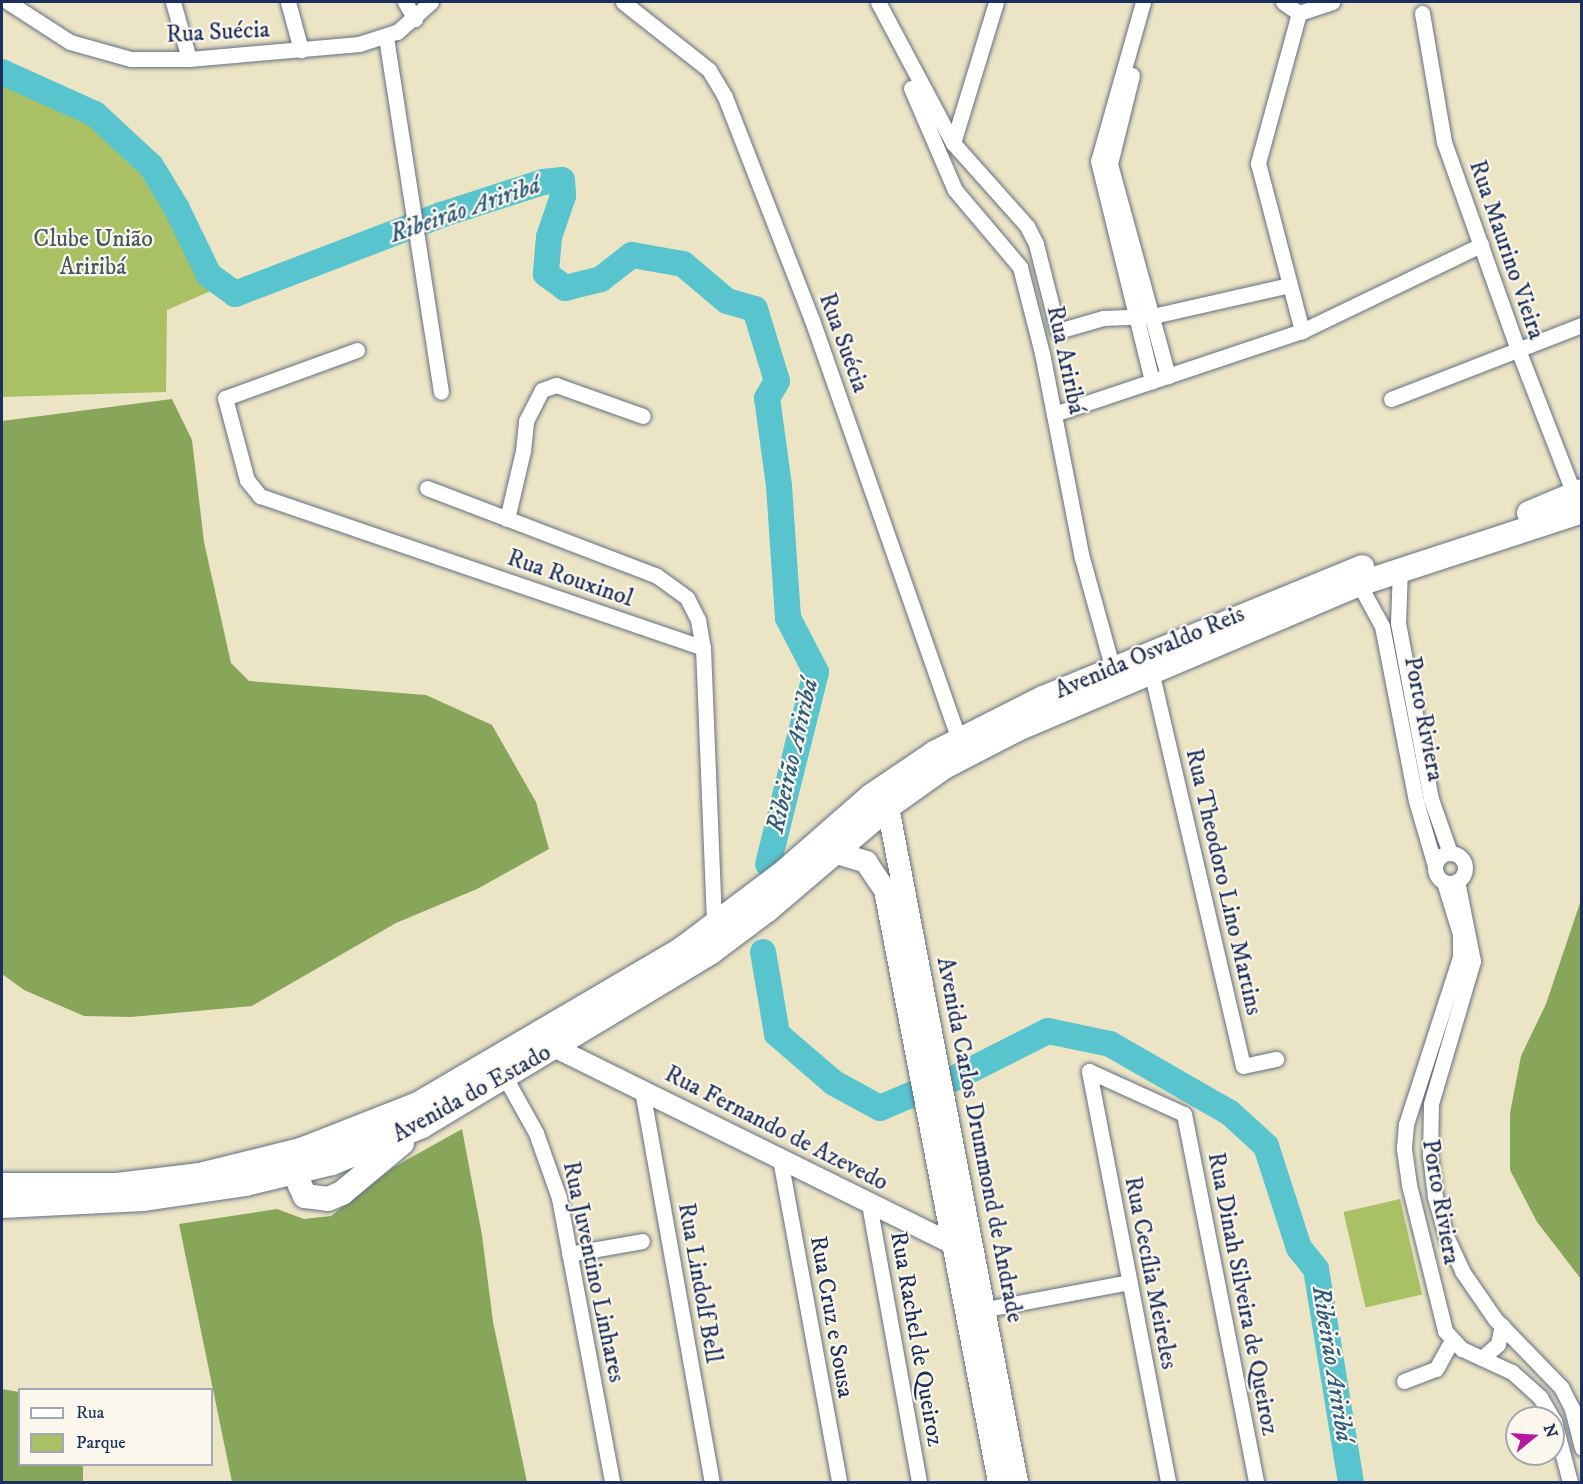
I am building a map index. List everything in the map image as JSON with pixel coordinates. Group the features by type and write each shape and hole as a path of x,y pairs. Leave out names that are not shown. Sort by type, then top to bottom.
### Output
{"main road":[{"name":"Avenida Osvaldo Reis","path":"762,901 871,796 959,740 1013,711 1313,585 1579,498"},
{"name":"Avenida Osvaldo Reis","path":"762,901 834,852 888,807 944,767 990,742 1152,675 1359,584 1579,498"},
{"name":"Avenida Carlos Drummond de Andrade","path":"888,807 895,888 963,1249 975,1311 1017,1482"},
{"name":"Avenida Carlos Drummond de Andrade","path":"834,852 866,862 895,888"},
{"name":"Avenida do Estado","path":"2,1185 144,1183 231,1169 301,1150 383,1119 463,1080 648,970 714,926 762,901"},
{"name":"Avenida do Estado","path":"2,1206 161,1197 295,1174 332,1163 422,1126 506,1079 682,971 762,901"},
{"path":"301,1150 295,1174 306,1196 328,1199 342,1193 422,1126"},
{"name":"Avenida Carlos Drummond de Andrade","path":"975,1311 999,1482"}],"street":[{"name":"Rua Suécia","path":"8,2 52,32 93,51 131,59 189,59 349,46 386,37 415,19 431,2"},
{"path":"173,2 189,59"},
{"path":"288,2 301,50"},
{"path":"405,2 415,19"},
{"name":"Rua Suécia","path":"623,2 709,70 725,97 808,310 959,740"},
{"path":"878,2 953,143 1027,226 1036,244 1058,331 1102,318 1153,316 1290,285"},
{"path":"953,143 996,2"},
{"path":"1143,2 1098,161 1152,381"},
{"path":"1152,2 1110,164 1168,376"},
{"path":"1283,2 1299,13"},
{"path":"1299,13 1332,2"},
{"path":"1299,13 1258,163 1302,331"},
{"name":"Rua Maurino Vieira","path":"1422,13 1444,142 1517,347 1579,498"},
{"path":"386,37 441,392"},
{"name":"Rua Ariribá","path":"911,88 955,190 1020,267 1054,414 1082,558 1113,670"},
{"path":"1054,414 1302,331 1481,245"},
{"path":"1102,318 1139,332"},
{"path":"1391,399 1517,347 1581,325"},
{"name":"Rua Rouxinol","path":"357,350 225,398 247,480 260,496 703,648"},
{"path":"507,519 523,451 526,421 542,390 556,385 644,416"},
{"path":"427,488 657,576 680,591 698,620 703,648 714,926"},
{"name":"Porto Riviera","path":"1400,569 1398,623 1413,749"},
{"name":"Porto Riviera","path":"1359,584 1382,626 1413,749 1435,866 1450,882 1473,944 1472,967 1435,1082 1430,1120 1430,1148 1435,1197 1449,1245 1472,1288 1502,1325 1560,1387 1572,1410 1581,1448"},
{"path":"1382,626 1398,623"},
{"name":"Rua Theodoro Lino Martins","path":"1152,675 1243,1066 1276,1059"},
{"name":"Porto Riviera","path":"1418,775 1450,853 1460,857 1465,865 1450,882"},
{"path":"1435,866 1438,858 1450,853"},
{"name":"Porto Riviera","path":"1450,882 1460,934 1459,966 1408,1114 1404,1149 1439,1313 1452,1340"},
{"name":"Rua Fernando de Azevedo","path":"556,1048 963,1249"},
{"name":"Rua Dinah Silveira de Queiroz","path":"1089,1071 1184,1114 1256,1482"},
{"name":"Rua Cecília Meireles","path":"1089,1071 1168,1482"},
{"name":"Rua Juventino Linhares","path":"506,1079 549,1163 569,1254 612,1482"},
{"name":"Rua Lindolf Bell","path":"642,1090 712,1482"},
{"path":"1408,1114 1420,1122 1430,1120"},
{"path":"1404,1149 1419,1145 1430,1148"},
{"name":"Rua Cruz e Sousa","path":"780,1159 839,1482"},
{"name":"Rua Rachel de Queiroz","path":"869,1204 919,1482"},
{"path":"569,1254 642,1241"},
{"path":"975,1311 1129,1282"},
{"path":"1482,1358 1498,1344 1502,1325"},
{"path":"1404,1381 1436,1369 1452,1340 1512,1372 1540,1397 1559,1434 1570,1482"}],"green space":[{"name":"Clube União Ariribá","path":"2,80 90,119 146,170 172,209 213,290 167,310 166,392 2,397"},
{"path":"172,399 192,440 204,542 231,663 249,681 426,695 492,725 536,802 549,849 477,889 396,923 252,1006 131,1017 84,1016 24,990 2,974 2,421"},
{"path":"1581,900 1581,1279 1537,1222 1510,1170 1510,1113 1521,1056 1546,1004"},
{"path":"462,1129 482,1235 493,1322 527,1482 232,1482 179,1224 277,1209 304,1219 331,1216 394,1167"},
{"path":"1400,1199 1422,1294 1366,1308 1343,1212"},
{"path":"2,1389 18,1392 18,1466 83,1466 83,1482 2,1482"}],"waterway":[{"name":"Ribeirão Ariribá","path":"2,72 95,114 151,166 176,207 209,275 235,294 441,215 543,182 562,180 563,196 549,237 546,274 565,288 601,279 632,255 683,264 727,301 755,309 777,381 767,398 779,486 788,618 816,672 768,864"},
{"name":"Ribeirão Ariribá","path":"763,952 777,1034 834,1083 880,1108 915,1093"},
{"name":"Ribeirão Ariribá","path":"953,1079 1048,1031 1110,1044 1230,1113 1266,1146 1299,1248 1316,1269 1351,1482"}]}
